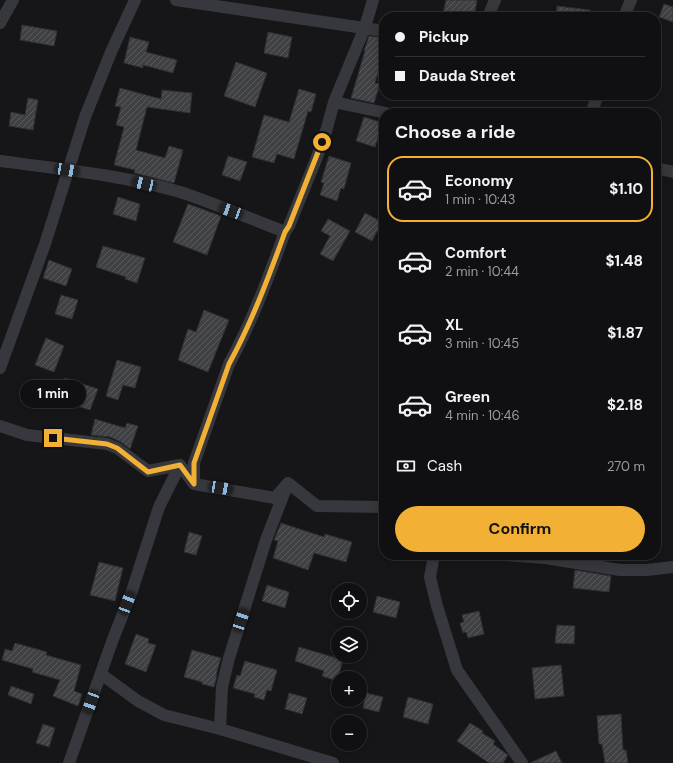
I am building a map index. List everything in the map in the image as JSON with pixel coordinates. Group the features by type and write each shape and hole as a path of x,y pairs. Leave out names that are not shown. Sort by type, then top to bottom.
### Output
{"street":[{"path":"0,23 13,0"},
{"path":"0,368 45,244 67,170 85,117 102,74 135,0"},
{"path":"176,0 379,29"},
{"path":"194,484 194,463 229,364 237,349 270,272 285,232 289,226 317,157 334,102 365,27 373,0"},
{"path":"490,12 495,0"},
{"path":"626,12 631,0"},
{"path":"334,102 379,112"},
{"path":"0,161 132,181 180,192 285,232"},
{"path":"661,169 673,172"},
{"path":"0,426 27,435 107,444 117,448 148,472 180,465"},
{"path":"180,465 194,484 274,498 288,484"},
{"path":"69,763 132,591 160,508 180,465"},
{"path":"288,484 317,506 379,507"},
{"path":"220,729 222,687 229,658 266,540 288,484"},
{"path":"433,560 430,577 456,670 522,763"},
{"path":"562,560 620,570 647,570 673,567"},
{"path":"101,674 138,701 164,715 220,729 333,763"}],"building":[{"path":"446,0 477,0 475,12 443,12"},
{"path":"664,4 673,7 673,22 661,18 661,12"},
{"path":"557,6 590,10 590,12 556,12"},
{"path":"22,25 57,31 54,46 20,40"},
{"path":"268,32 292,37 288,58 264,53"},
{"path":"369,36 379,37 379,70 375,83 379,84 379,87 374,103 351,98"},
{"path":"130,37 149,42 146,52 177,60 173,73 143,65 143,68 124,63"},
{"path":"236,62 267,73 255,107 224,96"},
{"path":"120,88 161,99 162,90 192,93 190,113 147,107 136,150 165,158 169,146 183,150 174,183 134,173 135,170 114,165 124,127 116,125 121,107 115,106"},
{"path":"299,89 316,94 311,112 308,111 294,159 277,154 274,163 252,157 264,115 289,122"},
{"path":"28,98 38,100 33,130 9,126 11,112 25,115"},
{"path":"364,117 379,122 379,135 375,147 356,141"},
{"path":"228,156 247,162 240,181 222,175"},
{"path":"329,156 351,163 344,189 341,188 337,201 320,195 324,183 321,182"},
{"path":"118,197 140,204 136,221 113,214"},
{"path":"188,204 221,216 207,255 173,242"},
{"path":"365,213 379,220 379,228 372,241 355,232"},
{"path":"328,219 350,231 333,261 320,254 330,236 321,231"},
{"path":"103,246 145,258 137,283 125,279 126,277 96,267"},
{"path":"49,260 72,269 66,286 43,278"},
{"path":"61,295 78,300 72,319 55,314"},
{"path":"204,310 229,320 208,372 178,360 188,329 196,332"},
{"path":"46,338 64,346 54,372 35,365"},
{"path":"117,360 141,367 135,388 123,385 118,400 106,396"},
{"path":"65,378 98,389 90,410 58,400"},
{"path":"95,419 125,428 127,423 138,426 130,449 121,442 110,437 91,435"},
{"path":"281,523 324,537 325,534 352,542 346,562 314,553 308,570 273,558 278,541 274,540"},
{"path":"189,532 202,536 196,555 184,552"},
{"path":"99,562 123,568 115,601 90,595"},
{"path":"575,570 611,576 609,592 573,588"},
{"path":"267,585 289,592 285,608 262,601"},
{"path":"377,596 400,602 396,618 373,612"},
{"path":"479,611 484,634 468,638 466,632 463,633 460,623 464,622 462,615"},
{"path":"557,625 575,626 574,644 555,643"},
{"path":"136,634 149,639 148,643 156,645 146,672 125,664"},
{"path":"15,643 47,652 46,655 81,665 74,691 82,694 78,706 53,696 60,680 32,672 33,669 2,660 5,649 12,651"},
{"path":"299,647 331,656 331,663 342,663 340,671 331,671 331,679 322,676 324,671 295,661"},
{"path":"192,650 221,658 214,687 184,677"},
{"path":"245,661 277,670 271,691 267,690 264,700 254,697 255,694 233,688 237,675 240,676"},
{"path":"561,665 564,696 535,699 532,668"},
{"path":"11,686 34,694 31,704 8,695"},
{"path":"289,693 307,698 302,714 285,709"},
{"path":"367,693 383,697 379,712 363,708 367,707"},
{"path":"408,697 433,704 428,724 403,717"},
{"path":"621,714 623,750 626,750 628,763 605,763 602,744 599,744 597,716"},
{"path":"470,723 495,741 493,744 508,755 503,763 489,763 457,741"},
{"path":"43,724 55,728 49,747 36,743"},
{"path":"556,751 562,763 530,763"}],"route":[{"path":"53,438 107,444 117,448 148,472 180,465 194,484 194,463 229,364 237,349 270,272 322,142"}]}
